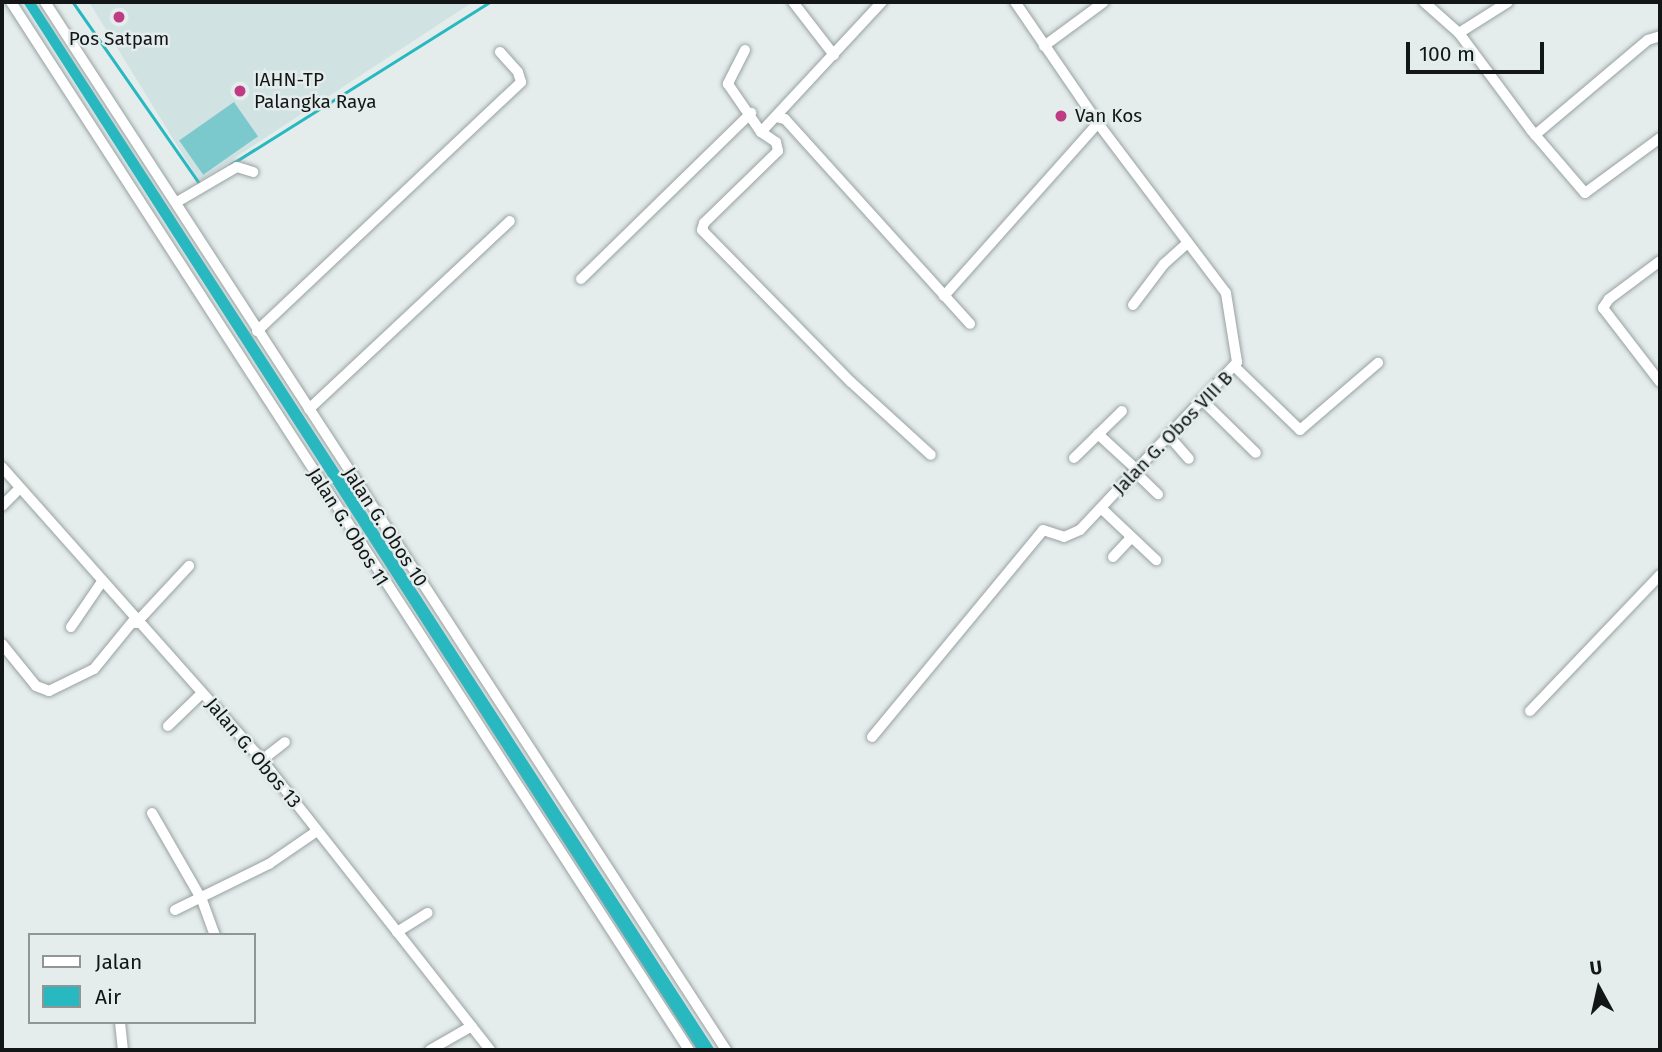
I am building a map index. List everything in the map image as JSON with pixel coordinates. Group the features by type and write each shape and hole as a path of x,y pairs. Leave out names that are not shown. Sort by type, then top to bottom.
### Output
{"street":[{"name":"Jalan G. Obos 11","path":"11,2 689,1050"},
{"name":"Jalan G. Obos 10","path":"46,2 726,1050"},
{"path":"793,2 834,55"},
{"path":"761,132 882,2"},
{"name":"Jalan G. Obos VIII B","path":"872,737 1043,530 1064,537 1074,533 1236,369 1230,303 1098,123 1015,2"},
{"path":"1044,46 1104,2"},
{"path":"1424,2 1459,33 1535,135 1585,192 1660,138"},
{"path":"1459,33 1508,2"},
{"path":"1535,135 1648,40 1660,36"},
{"path":"745,50 727,79 730,90 751,113 761,132 776,142 776,153 704,223 704,233 851,382 931,455"},
{"path":"257,331 521,82 519,72 500,52"},
{"path":"581,279 751,113"},
{"path":"776,117 785,119 970,324"},
{"path":"943,296 1098,123"},
{"path":"177,202 237,167 253,172"},
{"path":"309,409 510,221"},
{"path":"1133,305 1164,264 1186,244"},
{"path":"1660,261 1609,299 1603,309 1660,382"},
{"path":"1236,369 1300,430 1378,363"},
{"path":"1203,401 1256,453"},
{"path":"1074,458 1122,411"},
{"path":"1098,434 1158,495"},
{"path":"1169,436 1189,459"},
{"name":"Jalan G. Obos 13","path":"2,467 135,622 262,760 490,1050"},
{"path":"2,506 20,488"},
{"path":"1101,508 1156,560"},
{"path":"1114,557 1130,538"},
{"path":"2,644 36,686 49,691 94,669 189,566"},
{"path":"1530,711 1660,575"},
{"path":"71,627 101,583"},
{"path":"168,726 202,693"},
{"path":"262,760 285,742"},
{"path":"152,813 201,900 214,933"},
{"path":"175,910 201,900 295,849 317,831"},
{"path":"397,932 427,913"},
{"path":"120,1024 123,1050"},
{"path":"430,1050 472,1026"}],"shaded area":[{"name":"IAHN-TP Palangka Raya","path":"89,2 473,2 199,181"},
{"path":"234,102 258,136 203,175 179,140"}],"water":[{"path":"23,2 35,2 715,1050 697,1050"}],"waterway":[{"path":"73,2 200,184"},
{"path":"230,165 490,2"}],"place":[{"name":"Pos Satpam","path":"119,17"},
{"name":"IAHN-TP Palangka Raya","path":"240,91"},
{"name":"Van Kos","path":"1061,116"}]}
